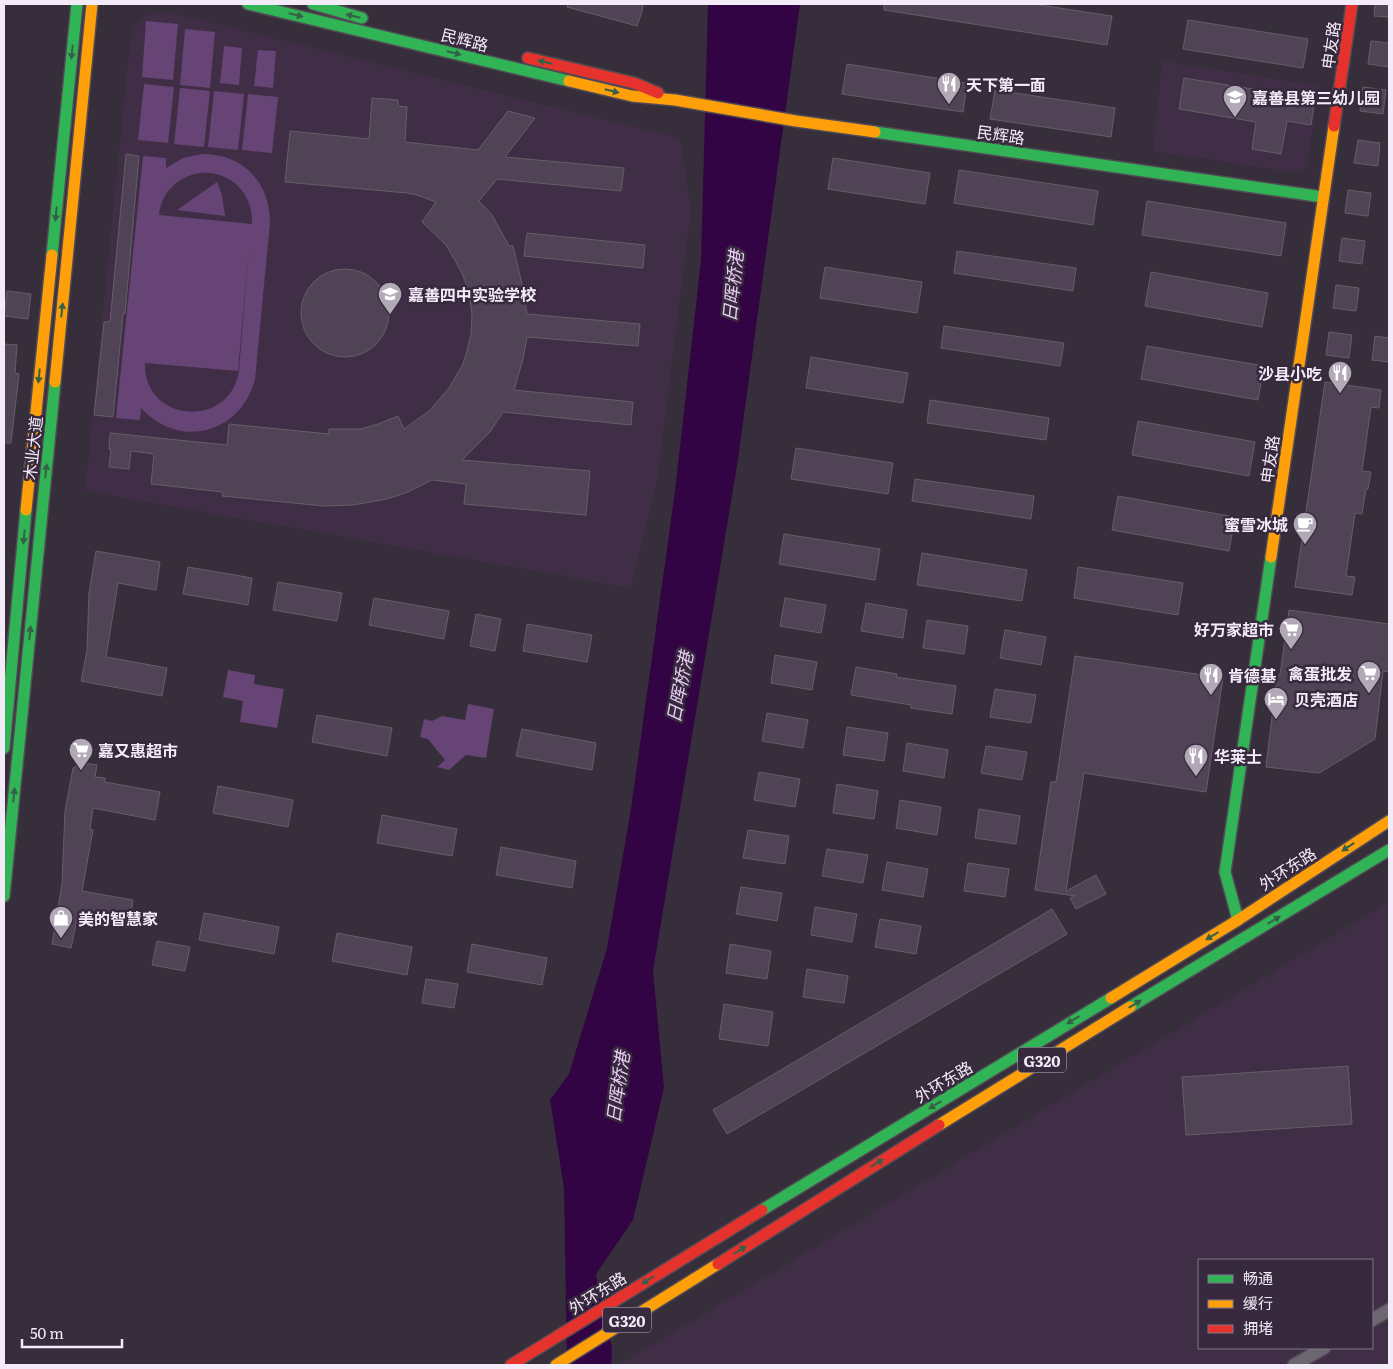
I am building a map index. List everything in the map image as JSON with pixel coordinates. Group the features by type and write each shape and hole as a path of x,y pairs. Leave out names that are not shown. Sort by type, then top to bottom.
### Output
{"main road":[{"name":"木业大道","path":"4,748 77,4"},
{"name":"木业大道","path":"4,896 92,4"},
{"name":"民辉路","path":"248,4 632,96 675,100 796,121 1323,197"},
{"path":"313,4 377,22"},
{"name":"申友路","path":"1238,920 1225,872 1352,4"},
{"name":"民辉路","path":"520,56 634,83 675,100"},
{"name":"外环东路","path":"511,1365 1238,920 1389,821"},
{"name":"G320","path":"556,1365 1038,1063 1389,850"}],"street":[{"path":"1373,1319 1389,1310"},
{"path":"1294,1365 1322,1349"}],"shaded area":[{"name":"嘉善四中实验学校","path":"157,12 168,12 680,138 691,209 656,487 631,588 85,491 130,41 135,27 146,16"},
{"path":"146,21 178,24 173,80 142,77"},
{"path":"185,29 215,32 210,88 180,85"},
{"path":"224,46 242,48 239,85 220,83"},
{"path":"258,50 276,51 273,88 254,86"},
{"name":"嘉善县第三幼儿园","path":"1162,61 1320,86 1307,164 1302,170 1292,172 1153,151"},
{"path":"144,84 174,87 168,143 138,140"},
{"path":"180,88 210,91 204,147 174,144"},
{"path":"214,91 244,94 238,150 208,147"},
{"path":"248,94 278,97 272,153 242,150"},
{"path":"202,154 217,155 242,165 260,184 269,209 270,223 255,379 248,398 237,413 223,423 207,430 190,432 173,429 156,421 141,408 140,420 116,418 143,156 166,158 166,168 183,158","holes":["200,173 221,175 238,186 249,203 252,213 252,224 159,215 163,200 172,187 185,178","249,248 239,370 233,389 221,403 205,410 188,412 172,407 158,398 148,383 145,363 238,371"]},
{"path":"217,182 222,195 225,216 177,210"},
{"path":"228,670 255,675 254,684 284,689 277,728 240,722 243,701 223,697"},
{"path":"468,704 494,709 486,758 466,755 449,770 437,767 445,760 428,739 420,737 424,719 432,721 442,716 465,720"},
{"path":"1389,902 1389,1365 619,1365"}],"water":[{"name":"日晖桥港","path":"708,4 800,4 738,459 653,971 664,1088 633,1220 596,1274 612,1348 611,1365 567,1365 564,1188 550,1100 569,1074 607,948 631,809 675,491 701,260"}],"building":[{"path":"568,4 643,4 637,26 567,7"},
{"path":"884,4 1033,4 1112,16 1107,45 884,10"},
{"path":"1375,4 1389,4 1389,17 1374,16"},
{"path":"1188,20 1308,39 1303,68 1183,49"},
{"path":"1371,41 1389,43 1389,67 1368,64"},
{"path":"847,64 967,83 963,112 842,94"},
{"path":"1184,78 1315,99 1311,125 1287,121 1281,154 1252,149 1256,122 1179,109"},
{"path":"1363,87 1386,90 1383,114 1360,111"},
{"path":"995,90 1115,108 1111,137 990,119"},
{"path":"372,98 398,100 398,106 407,107 405,142 478,150 508,111 535,118 505,157 624,168 621,191 497,179 479,201 492,215 509,246 513,246 527,314 640,324 638,346 527,337 514,390 633,402 631,425 503,412 490,432 462,460 590,471 586,515 464,504 466,484 432,480 408,492 387,499 353,505 324,506 222,496 223,492 151,484 154,454 131,451 129,469 109,467 110,433 227,445 229,424 329,434 329,429 361,429 398,416 404,429 429,411 449,388 466,355 471,334 472,314 469,292 462,273 446,245 422,222 436,202 407,193 285,182 290,131 369,139"},
{"path":"1358,140 1380,143 1378,166 1354,163"},
{"path":"126,154 139,156 125,314 123,314 113,417 94,415 104,322 110,322"},
{"path":"833,158 930,173 925,204 828,189"},
{"path":"959,170 1098,191 1093,225 954,203"},
{"path":"1348,190 1371,193 1368,216 1345,213"},
{"path":"1147,201 1286,223 1281,256 1142,235"},
{"path":"527,233 645,245 643,268 524,256"},
{"path":"1342,238 1365,241 1362,264 1339,261"},
{"path":"957,251 1076,268 1073,291 954,273"},
{"path":"825,267 922,282 917,313 820,298"},
{"path":"345,269 362,272 370,276 382,288 386,296 389,313 386,330 382,338 370,350 362,354 345,357 328,354 320,350 308,338 304,330 301,313 304,296 308,288 320,276 328,272"},
{"path":"1151,272 1268,293 1262,327 1145,306"},
{"path":"1336,285 1359,288 1356,311 1333,308"},
{"path":"7,291 31,294 28,319 4,316"},
{"path":"944,326 1064,343 1060,366 941,348"},
{"path":"1329,332 1352,335 1349,358 1326,355"},
{"path":"1375,336 1389,338 1389,362 1372,360"},
{"path":"4,344 17,345 15,373 19,374 11,443 4,443"},
{"path":"1147,346 1264,366 1258,400 1141,379"},
{"path":"811,357 908,373 903,403 806,388"},
{"path":"1325,382 1381,390 1379,408 1371,407 1362,471 1371,472 1362,514 1355,513 1346,576 1355,577 1352,595 1295,587"},
{"path":"930,400 1049,418 1046,440 927,423"},
{"path":"1138,421 1255,442 1249,476 1132,455"},
{"path":"796,448 893,463 888,494 791,479"},
{"path":"915,479 1034,496 1031,519 912,501"},
{"path":"1118,496 1235,517 1229,551 1112,530"},
{"path":"784,534 880,549 875,580 779,564"},
{"path":"96,551 160,562 156,590 118,583 106,657 167,668 162,696 81,681 87,651 89,593"},
{"path":"922,553 1027,570 1022,601 917,585"},
{"path":"188,567 252,578 248,605 183,594"},
{"path":"1078,567 1183,583 1178,615 1074,598"},
{"path":"278,582 342,593 337,621 273,610"},
{"path":"374,598 449,611 444,639 369,625"},
{"path":"785,598 826,605 821,633 780,626"},
{"path":"866,603 907,610 903,638 861,631"},
{"path":"1289,610 1389,624 1389,672 1383,671 1375,739 1319,773 1266,767 1277,675 1280,675"},
{"path":"476,614 501,619 495,651 470,646"},
{"path":"927,620 968,626 964,654 923,648"},
{"path":"527,624 592,635 587,662 523,651"},
{"path":"1005,630 1046,637 1041,665 1000,658"},
{"path":"775,655 817,662 812,690 771,683"},
{"path":"1075,656 1223,678 1206,792 1084,773 1066,891 1096,875 1106,894 1076,909 1070,898 1075,896 1035,890 1051,782 1056,782"},
{"path":"856,667 897,674 896,677 956,686 952,714 911,708 911,705 851,695"},
{"path":"995,689 1036,695 1031,723 990,717"},
{"path":"767,713 808,720 803,748 762,741"},
{"path":"317,715 392,728 387,756 312,742"},
{"path":"847,727 888,733 884,761 843,755"},
{"path":"522,729 596,743 592,770 516,756"},
{"path":"907,743 948,750 944,778 903,771"},
{"path":"986,746 1027,752 1022,780 981,773"},
{"path":"83,763 97,765 95,777 105,778 105,782 160,792 155,820 93,808 90,829 93,830 82,891 133,900 129,928 77,919 71,948 52,944 62,884 65,811 73,768"},
{"path":"759,772 800,779 795,807 754,800"},
{"path":"837,784 878,791 874,819 833,813"},
{"path":"218,786 293,800 288,827 213,813"},
{"path":"900,800 941,807 937,835 896,828"},
{"path":"979,809 1020,816 1016,844 975,838"},
{"path":"382,815 457,829 452,856 377,843"},
{"path":"748,830 789,836 785,864 743,858"},
{"path":"501,847 576,861 572,888 496,875"},
{"path":"827,849 868,855 863,883 822,876"},
{"path":"887,862 928,869 923,897 882,890"},
{"path":"968,863 1009,869 1005,897 964,891"},
{"path":"741,887 782,893 777,921 736,914"},
{"path":"815,907 857,914 852,942 811,935"},
{"path":"1052,909 1067,934 727,1134 713,1110"},
{"path":"204,913 279,927 274,954 199,940"},
{"path":"880,919 921,926 916,954 875,947"},
{"path":"337,933 412,947 407,975 332,961"},
{"path":"157,941 190,947 185,971 152,965"},
{"path":"472,944 547,958 542,985 467,972"},
{"path":"730,944 771,951 767,979 726,973"},
{"path":"807,969 848,976 844,1003 803,997"},
{"path":"426,979 458,984 454,1008 422,1003"},
{"path":"724,1004 773,1012 768,1046 719,1039"},
{"path":"1348,1066 1352,1124 1186,1135 1182,1077"}],"traffic: fast":[{"path":"52,255 77,4"},
{"path":"248,4 569,81"},
{"path":"313,4 362,18"},
{"path":"875,132 1323,197"},
{"path":"4,896 55,382"},
{"path":"4,748 26,510"},
{"path":"1238,920 1225,872 1271,557"},
{"path":"1130,1007 1389,850"},
{"path":"762,1210 1111,998"}],"traffic: slow":[{"path":"55,382 92,4"},
{"path":"569,81 632,96 675,100 796,121 875,132"},
{"path":"1271,557 1334,126"},
{"path":"26,510 52,255"},
{"path":"1111,998 1238,920 1389,821"},
{"path":"939,1125 1130,1007"},
{"path":"556,1365 718,1264"}],"traffic: jam":[{"path":"1334,126 1352,4"},
{"path":"528,58 634,83 658,93"},
{"path":"718,1264 939,1125"},
{"path":"511,1365 762,1210"}],"place":[{"name":"天下第一面","path":"949,105"},
{"name":"嘉善县第三幼儿园","path":"1235,118"},
{"name":"嘉善四中实验学校","path":"390,315"},
{"name":"沙县小吃","path":"1340,394"},
{"name":"蜜雪冰城","path":"1305,545"},
{"name":"好万家超市","path":"1291,650"},
{"name":"禽蛋批发","path":"1369,694"},
{"name":"肯德基","path":"1211,696"},
{"name":"贝壳酒店","path":"1276,720"},
{"name":"嘉又惠超市","path":"81,771"},
{"name":"华莱士","path":"1196,777"},
{"name":"美的智慧家","path":"61,939"}]}
